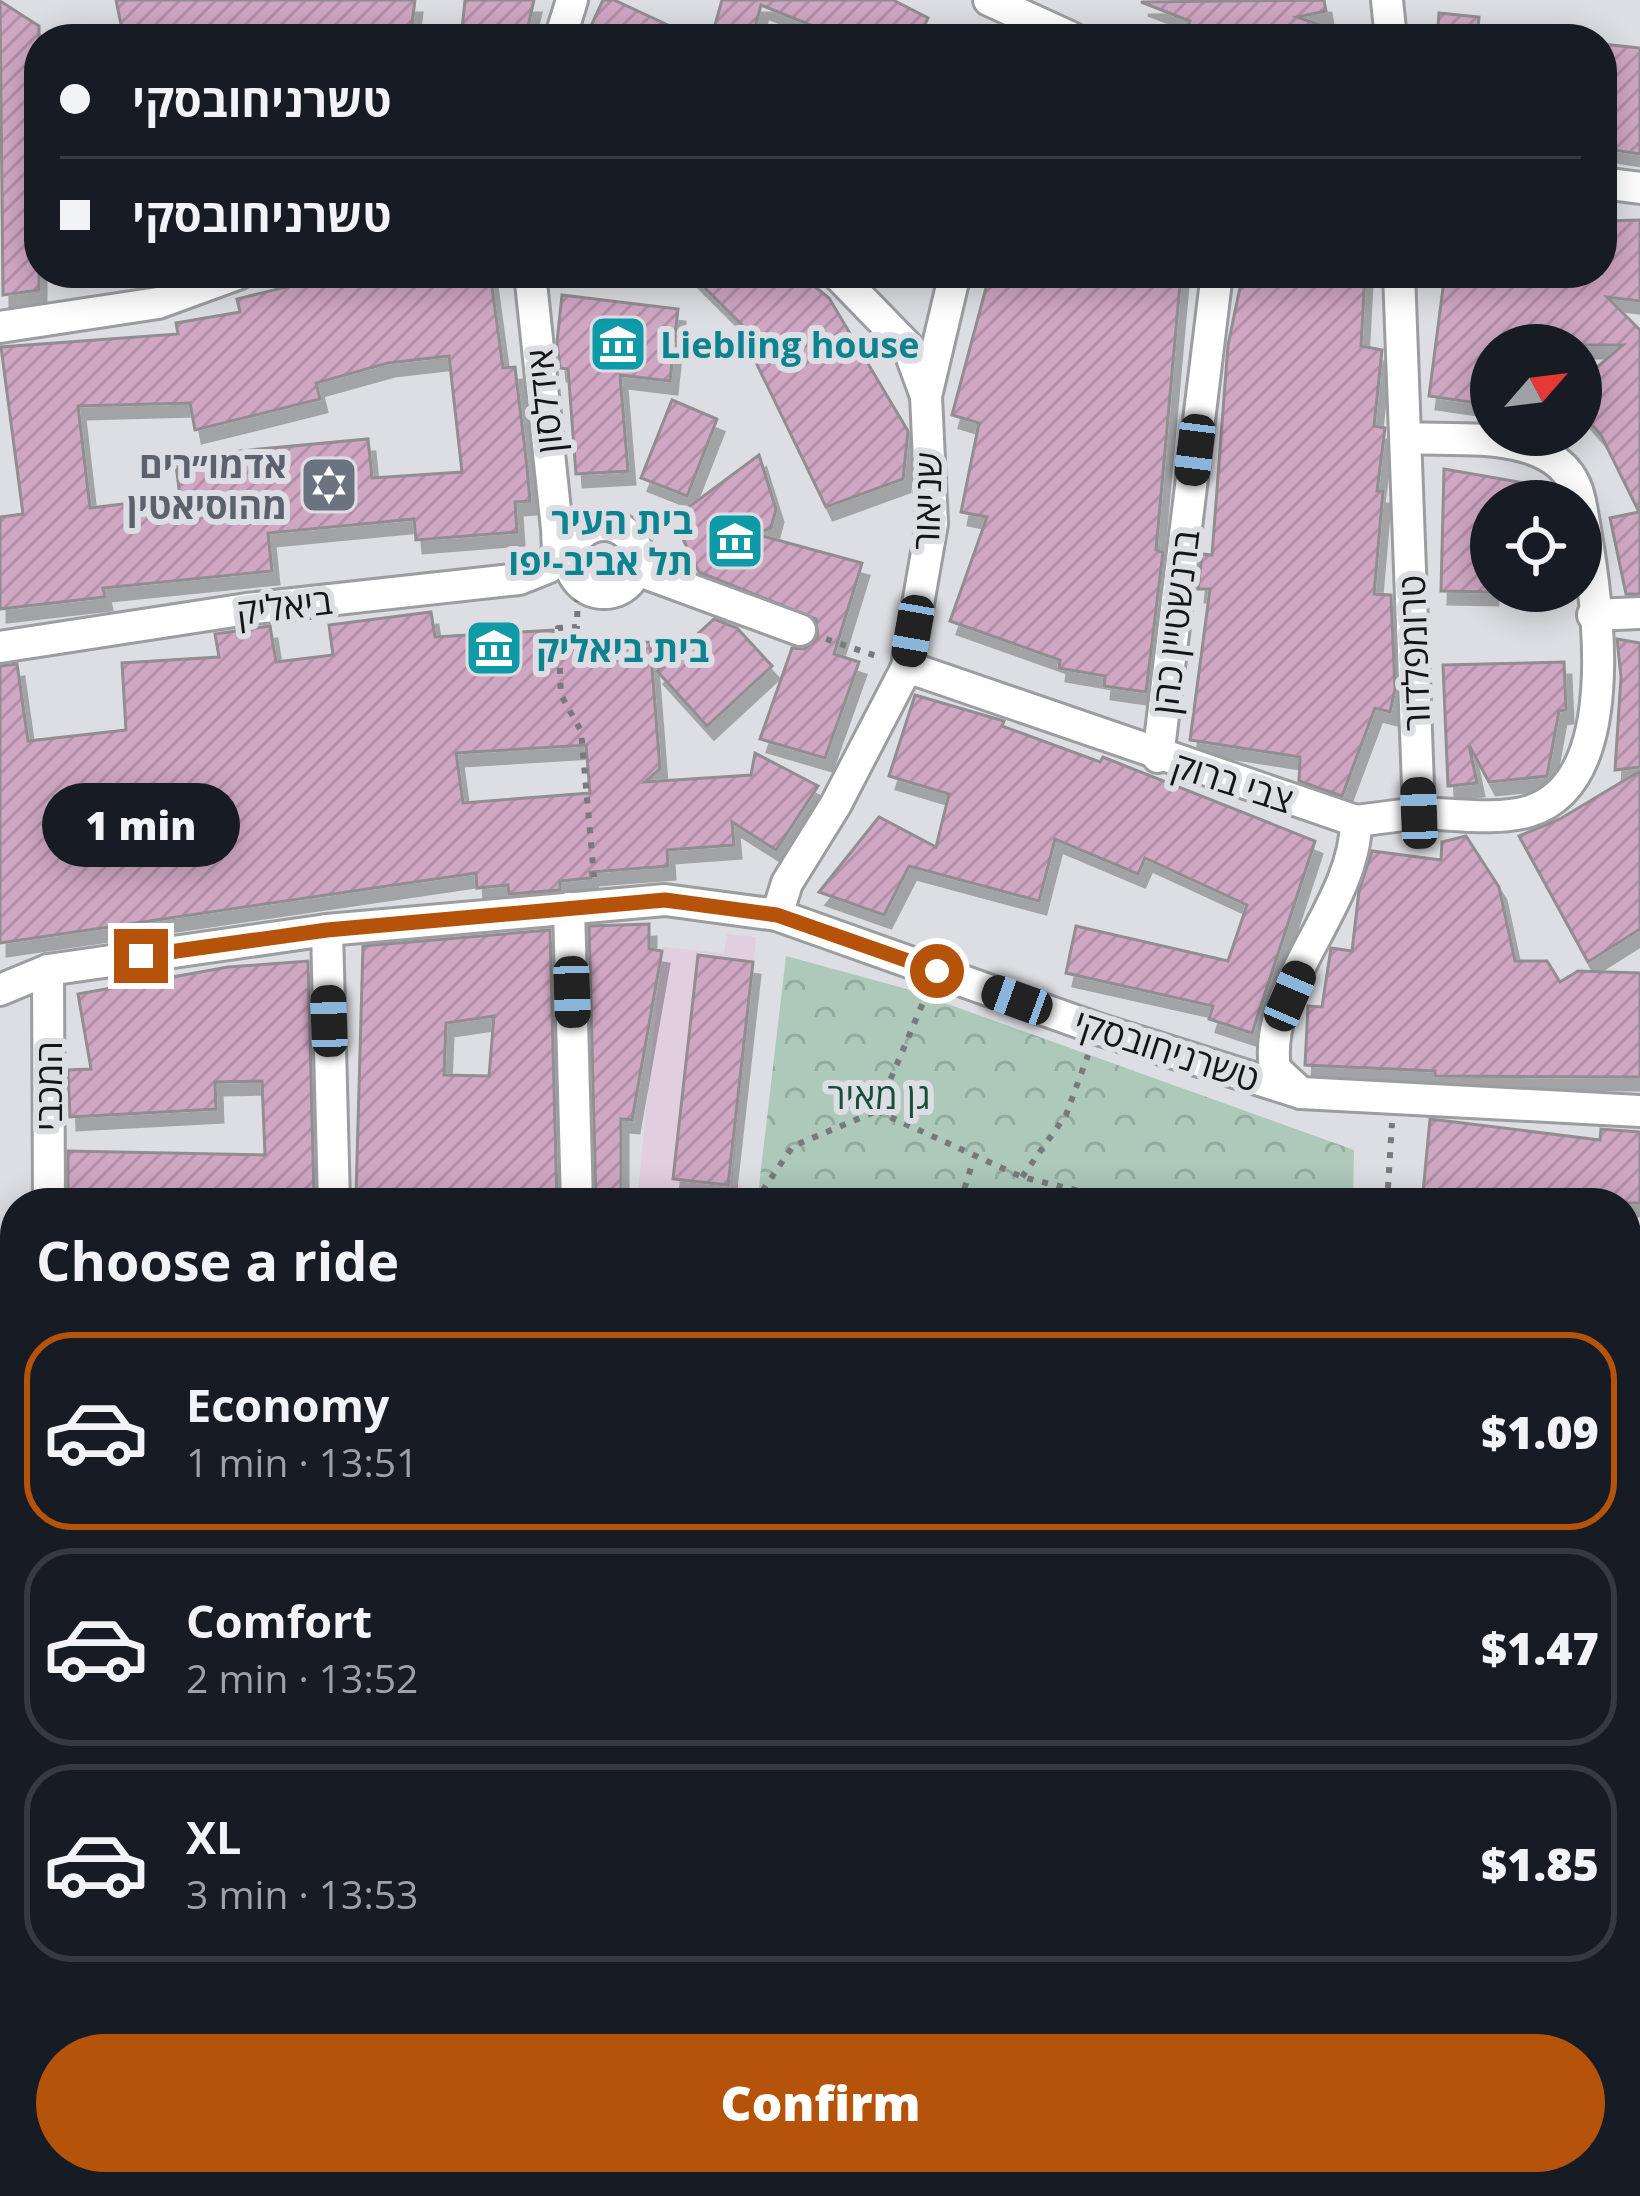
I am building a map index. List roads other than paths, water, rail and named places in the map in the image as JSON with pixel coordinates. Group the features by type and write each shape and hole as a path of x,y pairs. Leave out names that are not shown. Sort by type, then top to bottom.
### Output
{"street":[{"path":"988,0 1024,24"},
{"path":"0,327 158,303 198,288"},
{"name":"אידלסון","path":"532,288 566,554"},
{"path":"851,288 908,347 926,396"},
{"name":"שניאור","path":"777,915 787,883 836,804 907,667 932,524 926,396 951,288"},
{"name":"ברנשטיין כהן","path":"1158,757 1215,288"},
{"name":"טרומפלדור","path":"1400,288 1419,813"},
{"path":"1408,438 1529,447 1552,456 1572,480"},
{"name":"ביאליק","path":"0,646 247,609 519,579 549,567 583,532 599,525 616,527 635,544 637,570"},
{"path":"566,554 607,594 626,587 637,570 800,630"},
{"path":"1301,1093 1275,1069 1277,1026 1346,875 1356,849 1356,821 1419,813 1529,811 1574,781 1591,737 1597,691 1593,614 1640,613"},
{"name":"צבי ברוק","path":"907,667 1158,757 1356,821"},
{"name":"טשרניחובסקי","path":"0,989 48,970 327,930 665,900 777,915 1098,1029 1301,1093 1640,1111"},
{"path":"577,1188 583,907"},
{"path":"327,930 334,1188"},
{"name":"המכבי","path":"48,970 49,1188"}],"place":[{"name":"Liebling house","path":"618,344"},
{"name":"אדמו״רים מהוסיאטין","path":"329,485"},
{"name":"בית העיר תל אביב-יפו","path":"735,541"},
{"name":"בית ביאליק","path":"494,648"}],"park label":[{"name":"גן מאיר","path":"879,1095"}]}
